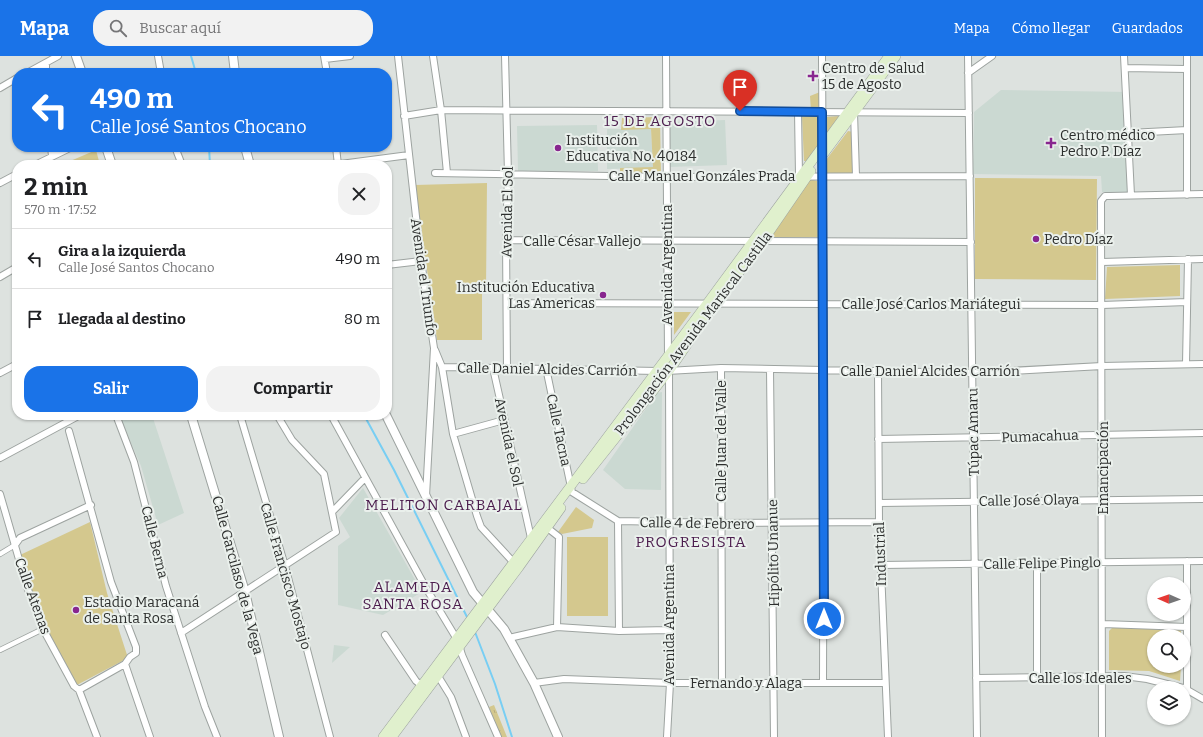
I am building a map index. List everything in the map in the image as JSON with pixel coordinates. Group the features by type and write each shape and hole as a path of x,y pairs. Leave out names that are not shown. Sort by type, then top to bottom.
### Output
{"main road":[{"name":"Prolongación Avenida Mariscal Castilla","path":"572,488 669,371 751,241 803,176 822,155 888,56"},
{"name":"Prolongación Avenida Mariscal Castilla","path":"458,641 516,565 668,355 763,241 823,144 896,56"},
{"name":"Prolongación Avenida Mariscal Castilla","path":"516,565 530,538 544,525"},
{"path":"383,737 425,688 438,676 458,641"},
{"path":"392,737 458,641"}],"street":[{"path":"36,68 58,56"},
{"path":"76,56 80,68"},
{"path":"158,56 160,68"},
{"path":"233,56 234,68"},
{"path":"326,68 325,57 350,56"},
{"name":"Avenida el Triunfo","path":"398,56 408,156 421,261 434,348 426,498"},
{"path":"433,56 441,110 447,173"},
{"name":"Avenida El Sol","path":"505,56 508,174 506,240 507,368"},
{"name":"Avenida Argentina","path":"666,56 670,630 670,683 667,737"},
{"path":"822,56 824,305 823,682"},
{"name":"Túpac Amaru","path":"968,56 977,737"},
{"path":"968,73 992,56"},
{"path":"1124,56 1131,195 1203,194"},
{"path":"1187,56 1187,195"},
{"path":"46,62 46,68"},
{"path":"1125,68 1187,70"},
{"path":"0,88 12,81"},
{"path":"404,116 441,110 969,113"},
{"path":"798,111 803,176"},
{"path":"850,112 856,176"},
{"path":"1129,133 1187,130"},
{"path":"52,152 52,156"},
{"path":"44,160 61,152"},
{"path":"377,160 408,156"},
{"name":"Calle Manuel Gonzáles Prada","path":"435,173 667,177 970,176"},
{"path":"0,183 12,177"},
{"name":"Emancipación","path":"1102,737 1103,499 1101,204 1102,199 1109,196 1131,195"},
{"name":"Calle César Vallejo","path":"506,240 971,242"},
{"path":"1186,364 1188,259"},
{"path":"1102,262 1203,259"},
{"path":"392,264 421,261"},
{"path":"0,277 12,270"},
{"name":"Calle José Carlos Mariátegui","path":"507,303 668,305 972,303 1102,305 1187,302"},
{"path":"434,348 442,367 453,434 482,527 516,565"},
{"name":"Calle Daniel Alcides Carrión","path":"442,367 656,371 721,368 972,373 1102,366 1203,364"},
{"path":"0,373 12,367"},
{"name":"Avenida el Sol","path":"493,368 530,538"},
{"name":"Calle Tacna","path":"546,368 555,416 572,488"},
{"name":"Calle Juan del Valle","path":"721,368 722,682"},
{"name":"Hipólito Unanue","path":"770,370 773,523 774,737"},
{"name":"Industrial","path":"878,372 879,522 888,737"},
{"path":"0,458 66,420"},
{"name":"Calle Berna","path":"118,420 134,462 166,586 205,707 217,737"},
{"name":"Calle Garcilaso de la Vega","path":"193,420 245,592 279,737"},
{"name":"Calle Francisco Mostajo","path":"241,420 285,566 330,737"},
{"path":"181,633 336,532 333,511 324,474 292,440 280,420"},
{"path":"334,420 458,641 462,655 498,737"},
{"path":"388,420 482,610 498,620 509,638 534,683 558,737"},
{"path":"453,434 504,420"},
{"path":"69,430 112,582 136,647 136,653 125,664 79,690"},
{"name":"Pumacahua","path":"878,439 1203,433"},
{"path":"333,511 365,478"},
{"name":"Calle 4 de Febrero","path":"572,488 618,521 669,523 879,522"},
{"name":"Calle Atenas","path":"0,494 27,587 43,628 74,686 79,690 97,737"},
{"name":"Calle José Olaya","path":"879,503 1103,499 1203,499"},
{"path":"0,554 15,545 20,538 91,505"},
{"path":"618,521 619,631"},
{"path":"544,525 559,537 558,627"},
{"path":"1185,681 1187,561"},
{"name":"Calle Felipe Pinglo","path":"881,565 1203,561"},
{"path":"1037,563 1037,677"},
{"path":"1103,624 1187,627"},
{"path":"509,638 558,627 619,631 670,630"},
{"path":"0,650 43,628"},
{"path":"385,635 425,688"},
{"path":"125,664 150,737"},
{"path":"438,676 450,697 466,737"},
{"name":"Calle los Ideales","path":"976,678 1124,676 1155,681"},
{"name":"Fernando y Alaga","path":"534,683 564,679 670,683 885,683"},
{"name":"Calle los Ideales","path":"1191,692 1203,699"}],"shaded area":[{"name":"Centro médico Pedro P. Díaz","path":"1001,90 1129,92 1127,192 1102,192 1101,176 973,174 974,112"},
{"path":"725,120 727,165 669,167 668,122"},
{"name":"Institución Educativa No. 40184","path":"597,125 598,171 518,171 517,126"},
{"path":"607,129 651,129 653,168 607,169"},
{"path":"662,392 661,490 625,489 603,470 657,393"},
{"path":"121,420 154,420 184,513 158,525 141,466"},
{"path":"363,488 422,592 383,615 338,605 338,546 350,537 339,518"},
{"path":"334,645 350,647 332,663"}],"green space":[{"path":"820,92 821,111 811,111 810,96"},
{"path":"821,115 821,144 807,161 804,161 802,116"},
{"path":"839,116 827,133 826,117"},
{"path":"658,117 660,119 661,176 620,176 620,168 653,167 651,129 621,130 622,118"},
{"path":"848,131 853,132 853,174 827,174 826,160"},
{"path":"91,152 97,152 99,160 73,160"},
{"name":"Pedro Díaz","path":"975,178 1097,179 1096,280 975,279"},
{"path":"809,179 817,181 819,237 770,237"},
{"path":"487,183 486,289 482,290 482,340 437,340 415,185"},
{"path":"1180,265 1180,296 1105,299 1107,267"},
{"path":"674,312 691,312 674,335"},
{"path":"576,507 594,520 592,528 562,534 558,532"},
{"name":"Estadio Maracaná de Santa Rosa","path":"90,522 107,593 128,658 75,686 44,627 20,555"},
{"path":"567,537 608,537 608,616 567,616"},
{"path":"1113,627 1178,629 1147,629 1147,671 1109,670 1109,631"},
{"path":"1155,673 1181,673 1180,681"},
{"path":"494,705 507,737 500,737 489,707"}],"waterway":[{"path":"191,56 195,68"},
{"path":"209,152 210,160"},
{"path":"367,420 394,470 468,619"},
{"path":"475,632 495,684 512,737"}],"place":[{"name":"Centro de Salud 15 de Agosto","path":"813,76"},
{"name":"Centro médico Pedro P. Díaz","path":"1051,143"},
{"name":"Institución Educativa No. 40184","path":"558,148"},
{"name":"Pedro Díaz","path":"1036,239"},
{"name":"Institución Educativa Las Americas","path":"603,295"},
{"name":"Estadio Maracaná de Santa Rosa","path":"76,610"}],"district":[{"name":"15 DE AGOSTO","path":"660,121"},
{"name":"MELITON CARBAJAL","path":"444,505"},
{"name":"PROGRESISTA","path":"691,542"},
{"name":"ALAMEDA SANTA ROSA","path":"413,596"}],"route":[{"path":"740,111 822,112 824,305 824,619"}]}
